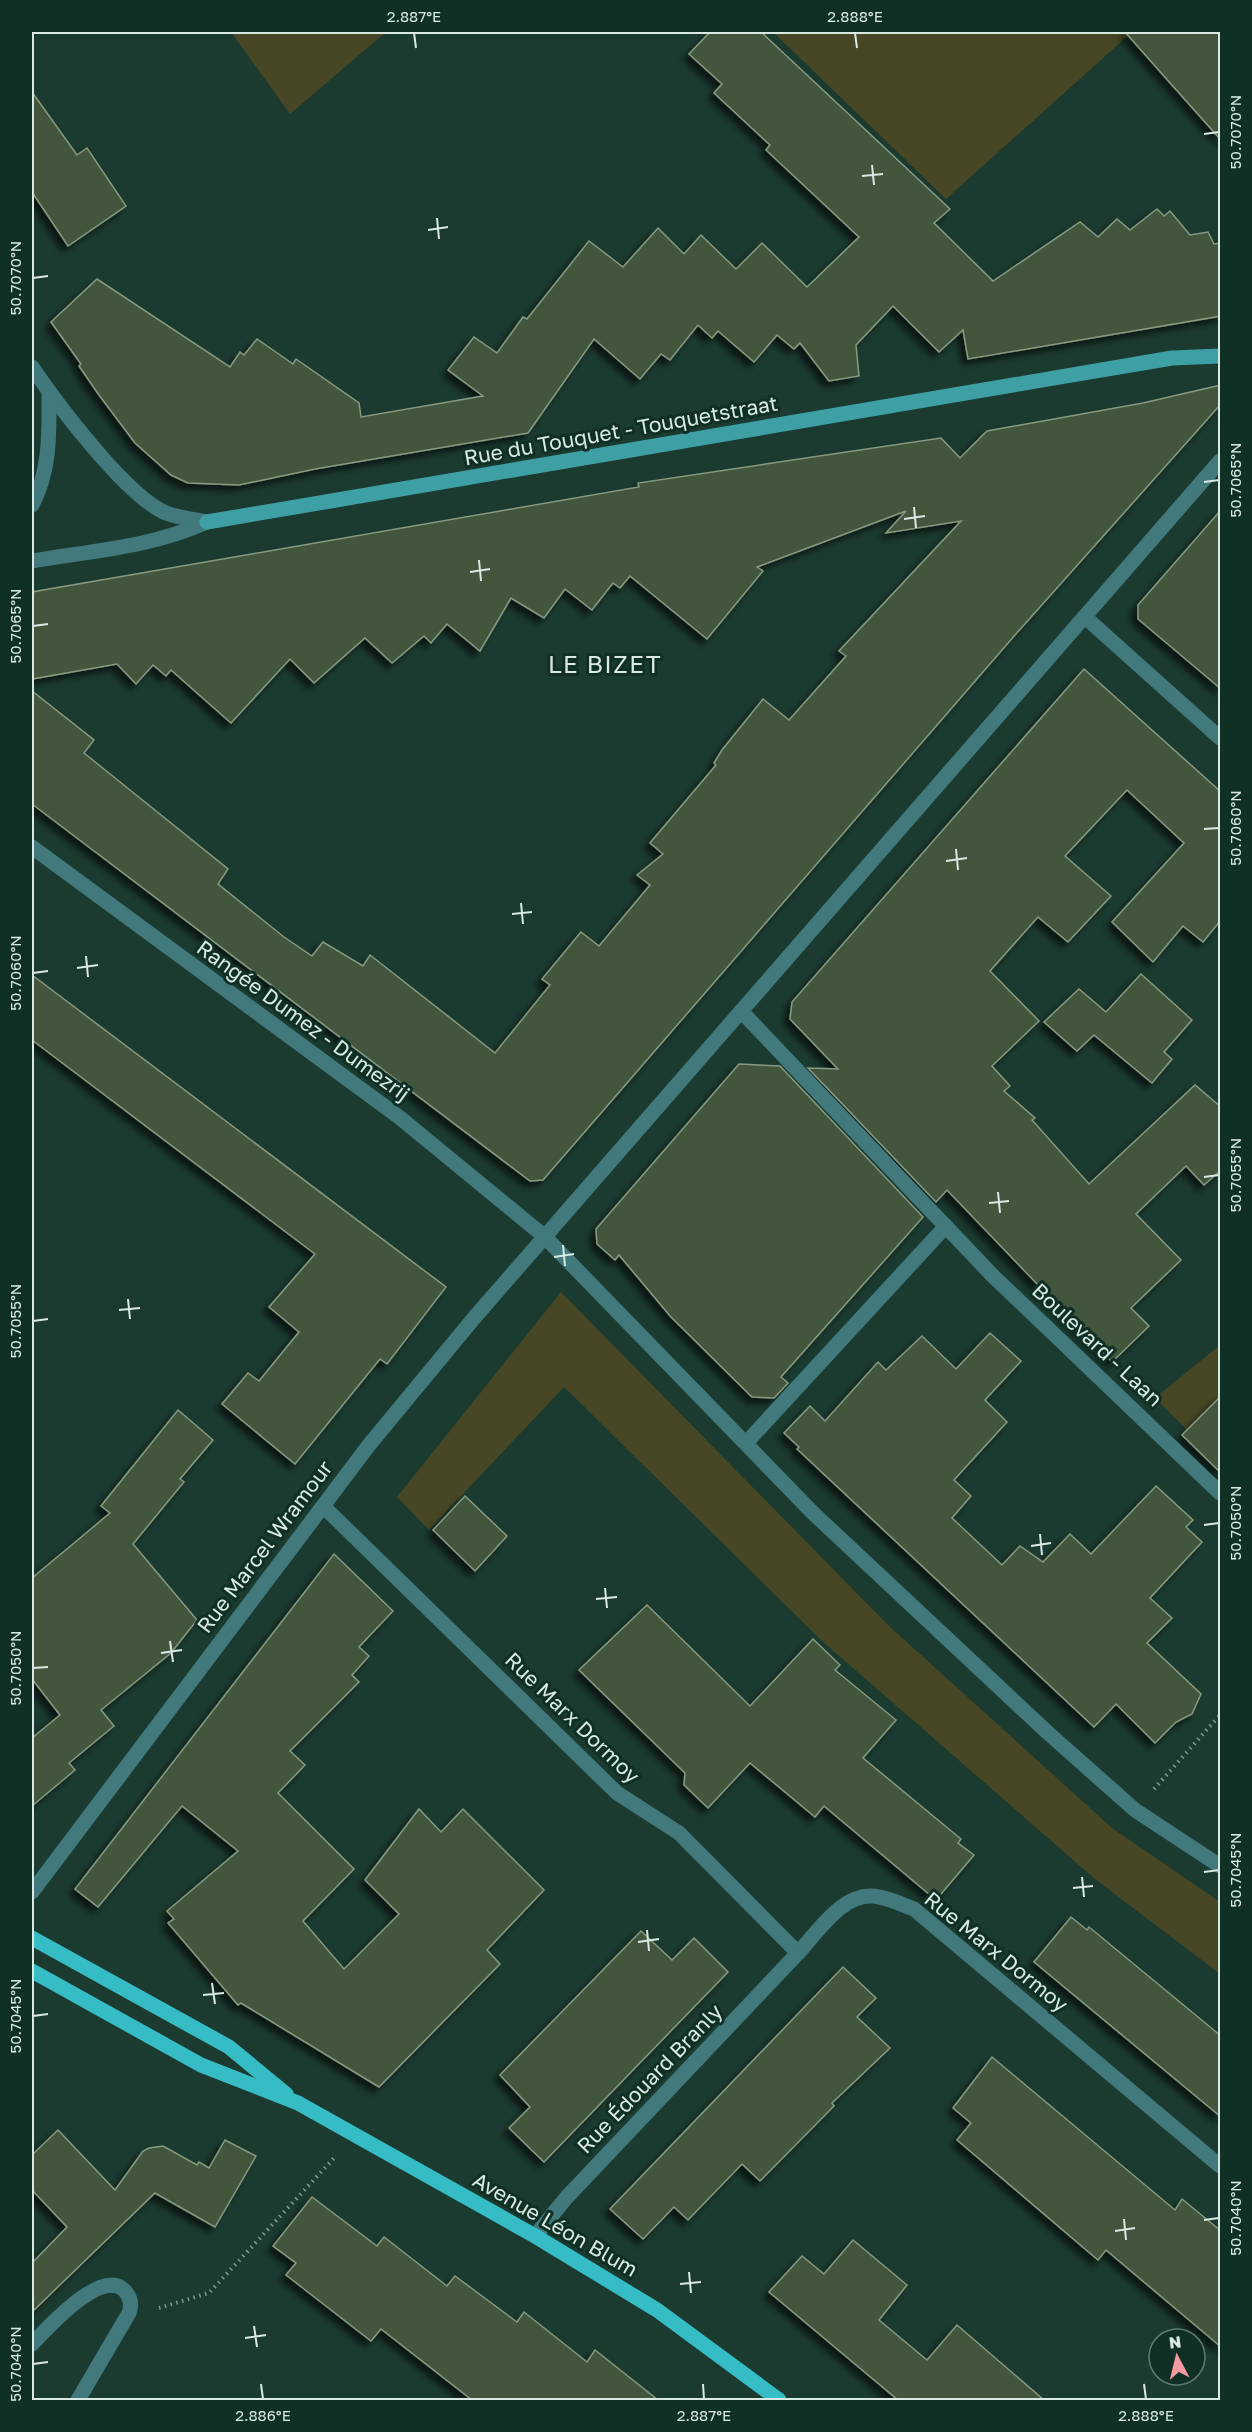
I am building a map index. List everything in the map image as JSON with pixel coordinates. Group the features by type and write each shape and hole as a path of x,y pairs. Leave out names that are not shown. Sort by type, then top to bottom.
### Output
{"main road":[{"name":"Rue du Touquet - Touquetstraat","path":"207,522 1172,358 1221,356"},
{"name":"Avenue Léon Blum","path":"32,1938 229,2047 298,2103"},
{"name":"Avenue Léon Blum","path":"32,1971 201,2065 298,2103 535,2236 657,2310 780,2400"}],"street":[{"path":"32,367 49,392 135,492 168,514 207,522"},
{"path":"32,505 45,473 48,450 49,392"},
{"name":"Rue Marcel Wramour","path":"32,1892 377,1436 544,1236 1221,461"},
{"name":"Rue du Touquet - Touquetstraat","path":"32,561 152,542 182,534 207,522"},
{"path":"1085,617 1221,738"},
{"name":"Rangée Dumez - Dumezrij","path":"32,847 399,1117 544,1236 813,1514 1047,1732 1135,1810 1221,1866"},
{"name":"Boulevard - Laan","path":"741,1011 992,1275 1221,1493"},
{"path":"746,1443 946,1226"},
{"name":"Rue Marx Dormoy","path":"323,1506 617,1793 679,1833 798,1953 839,1909 852,1900 877,1896 914,1909 1221,2166"},
{"name":"Rue Édouard Branly","path":"535,2236 566,2198 798,1953"},
{"path":"32,2344 75,2302 101,2288 118,2286 126,2292 131,2308 78,2400"}],"path":[{"path":"1135,1810 1221,1715"},
{"path":"127,2317 208,2293 340,2151 351,2133"}],"shaded area":[{"path":"231,32 386,32 290,114"},
{"path":"773,32 1132,32 946,199"},
{"path":"561,1292 889,1626 1112,1828 1220,1902 1220,1974 1095,1879 822,1641 564,1387 429,1530 397,1497"},
{"path":"1220,1345 1220,1463 1155,1398"}],"building":[{"path":"710,32 761,32 950,209 934,223 993,281 1080,222 1098,237 1117,219 1130,230 1157,209 1164,216 1170,211 1190,235 1208,232 1214,244 1221,243 1221,316 968,359 963,330 939,352 893,306 856,345 859,376 829,381 800,343 794,349 777,335 754,362 718,331 712,338 698,325 670,360 661,354 640,379 594,339 528,433 315,469 239,485 188,483 171,475 135,443 99,395 79,366 81,364 51,322 97,279 230,367 240,352 244,355 257,339 293,364 296,359 359,403 361,417 483,396 448,370 474,337 497,353 523,317 527,319 589,241 623,267 658,228 684,254 701,235 736,269 762,243 807,287 859,237 766,150 770,145 714,93 722,84 689,54"},
{"path":"1125,32 1221,32 1221,140 1171,84"},
{"path":"32,92 77,155 87,148 126,206 68,246 32,192"},
{"path":"1221,385 1221,404 1015,635 543,1180 530,1181 32,804 32,691 94,740 84,753 228,869 218,884 284,937 312,956 323,942 363,966 370,955 495,1053 550,985 542,979 581,932 599,946 650,885 637,875 663,854 650,843 716,765 714,763 722,750 763,699 789,720 846,656 839,651 961,521 886,533 906,511 757,567 763,571 707,639 630,576 620,588 613,583 592,610 565,589 544,618 511,598 480,651 447,624 431,643 424,636 392,663 365,638 314,683 290,659 231,723 171,670 166,676 153,665 136,684 117,664 32,679 32,592 639,487 638,483 941,438 960,458 987,431 1143,403"},
{"path":"1221,510 1221,689 1138,619 1138,605"},
{"path":"1084,669 1221,792 1221,920 1203,942 1183,926 1153,962 1112,922 1184,843 1127,790 1065,856 1111,896 1068,942 1038,917 990,971 1039,1021 992,1066 1010,1086 1004,1091 1035,1118 1032,1120 1089,1184 1195,1085 1221,1107 1221,1170 1204,1185 1186,1166 1136,1214 1181,1260 1131,1308 1149,1326 1112,1362 947,1190 936,1202 808,1068 838,1069 790,1019 792,1002"},
{"path":"1141,974 1192,1020 1164,1052 1172,1059 1152,1083 1094,1035 1077,1051 1044,1022 1079,989 1106,1012"},
{"path":"32,975 446,1287 387,1364 380,1359 295,1464 222,1404 248,1373 259,1381 299,1332 269,1307 315,1254 32,1040"},
{"path":"739,1064 780,1066 923,1217 781,1377 788,1383 774,1398 752,1397 671,1317 619,1255 615,1260 597,1244 596,1229"},
{"path":"990,1333 1021,1361 985,1400 1007,1422 954,1480 971,1496 952,1518 1002,1565 1020,1546 1043,1562 1070,1534 1091,1554 1156,1486 1193,1520 1186,1527 1202,1542 1150,1598 1172,1618 1147,1643 1201,1694 1192,1714 1176,1722 1155,1743 1116,1704 1094,1727 797,1449 799,1447 784,1433 810,1406 825,1421 878,1362 886,1370 922,1336 956,1369"},
{"path":"1221,1396 1221,1473 1182,1435"},
{"path":"178,1410 213,1440 180,1479 184,1482 133,1544 197,1620 171,1653 101,1710 114,1726 69,1763 75,1770 32,1806 32,1738 60,1715 32,1679 32,1578 110,1513 101,1506"},
{"path":"465,1496 507,1536 475,1571 433,1530"},
{"path":"334,1554 393,1611 359,1647 369,1656 352,1675 359,1682 290,1751 305,1765 278,1793 354,1869 303,1921 344,1969 399,1914 365,1880 419,1809 441,1832 463,1809 544,1890 487,1950 500,1964 379,2087 241,2003 238,2005 168,1923 174,1919 167,1911 238,1851 182,1806 98,1907 75,1889"},
{"path":"647,1605 750,1706 813,1639 840,1665 835,1670 896,1720 863,1758 961,1839 958,1843 974,1855 936,1900 824,1806 815,1817 750,1763 708,1808 684,1785 685,1773 579,1670"},
{"path":"1071,1917 1087,1930 1089,1927 1221,2036 1221,2117 1034,1962"},
{"path":"641,1931 672,1960 694,1938 728,1972 544,2162 509,2128 530,2107 500,2075"},
{"path":"843,1967 876,1998 857,2017 890,2048 832,2103 834,2106 760,2181 742,2164 688,2220 674,2207 643,2239 610,2209"},
{"path":"992,2057 1175,2210 1182,2199 1221,2231 1221,2347 1207,2335 1207,2327 1197,2327 1106,2250 1098,2260 957,2140 971,2123 953,2108"},
{"path":"58,2130 115,2190 143,2151 149,2148 163,2146 197,2165 199,2162 209,2168 225,2140 256,2156 215,2227 155,2193 32,2312 32,2263 67,2227 32,2190 32,2155"},
{"path":"312,2197 377,2246 384,2237 447,2286 455,2276 517,2322 524,2312 587,2362 595,2350 658,2400 472,2400 381,2329 371,2341 286,2275 296,2263 273,2246"},
{"path":"853,2240 907,2285 879,2320 927,2360 957,2325 1044,2400 898,2400 769,2292 802,2256 824,2274"}],"district":[{"name":"LE BIZET","path":"605,665"}]}
